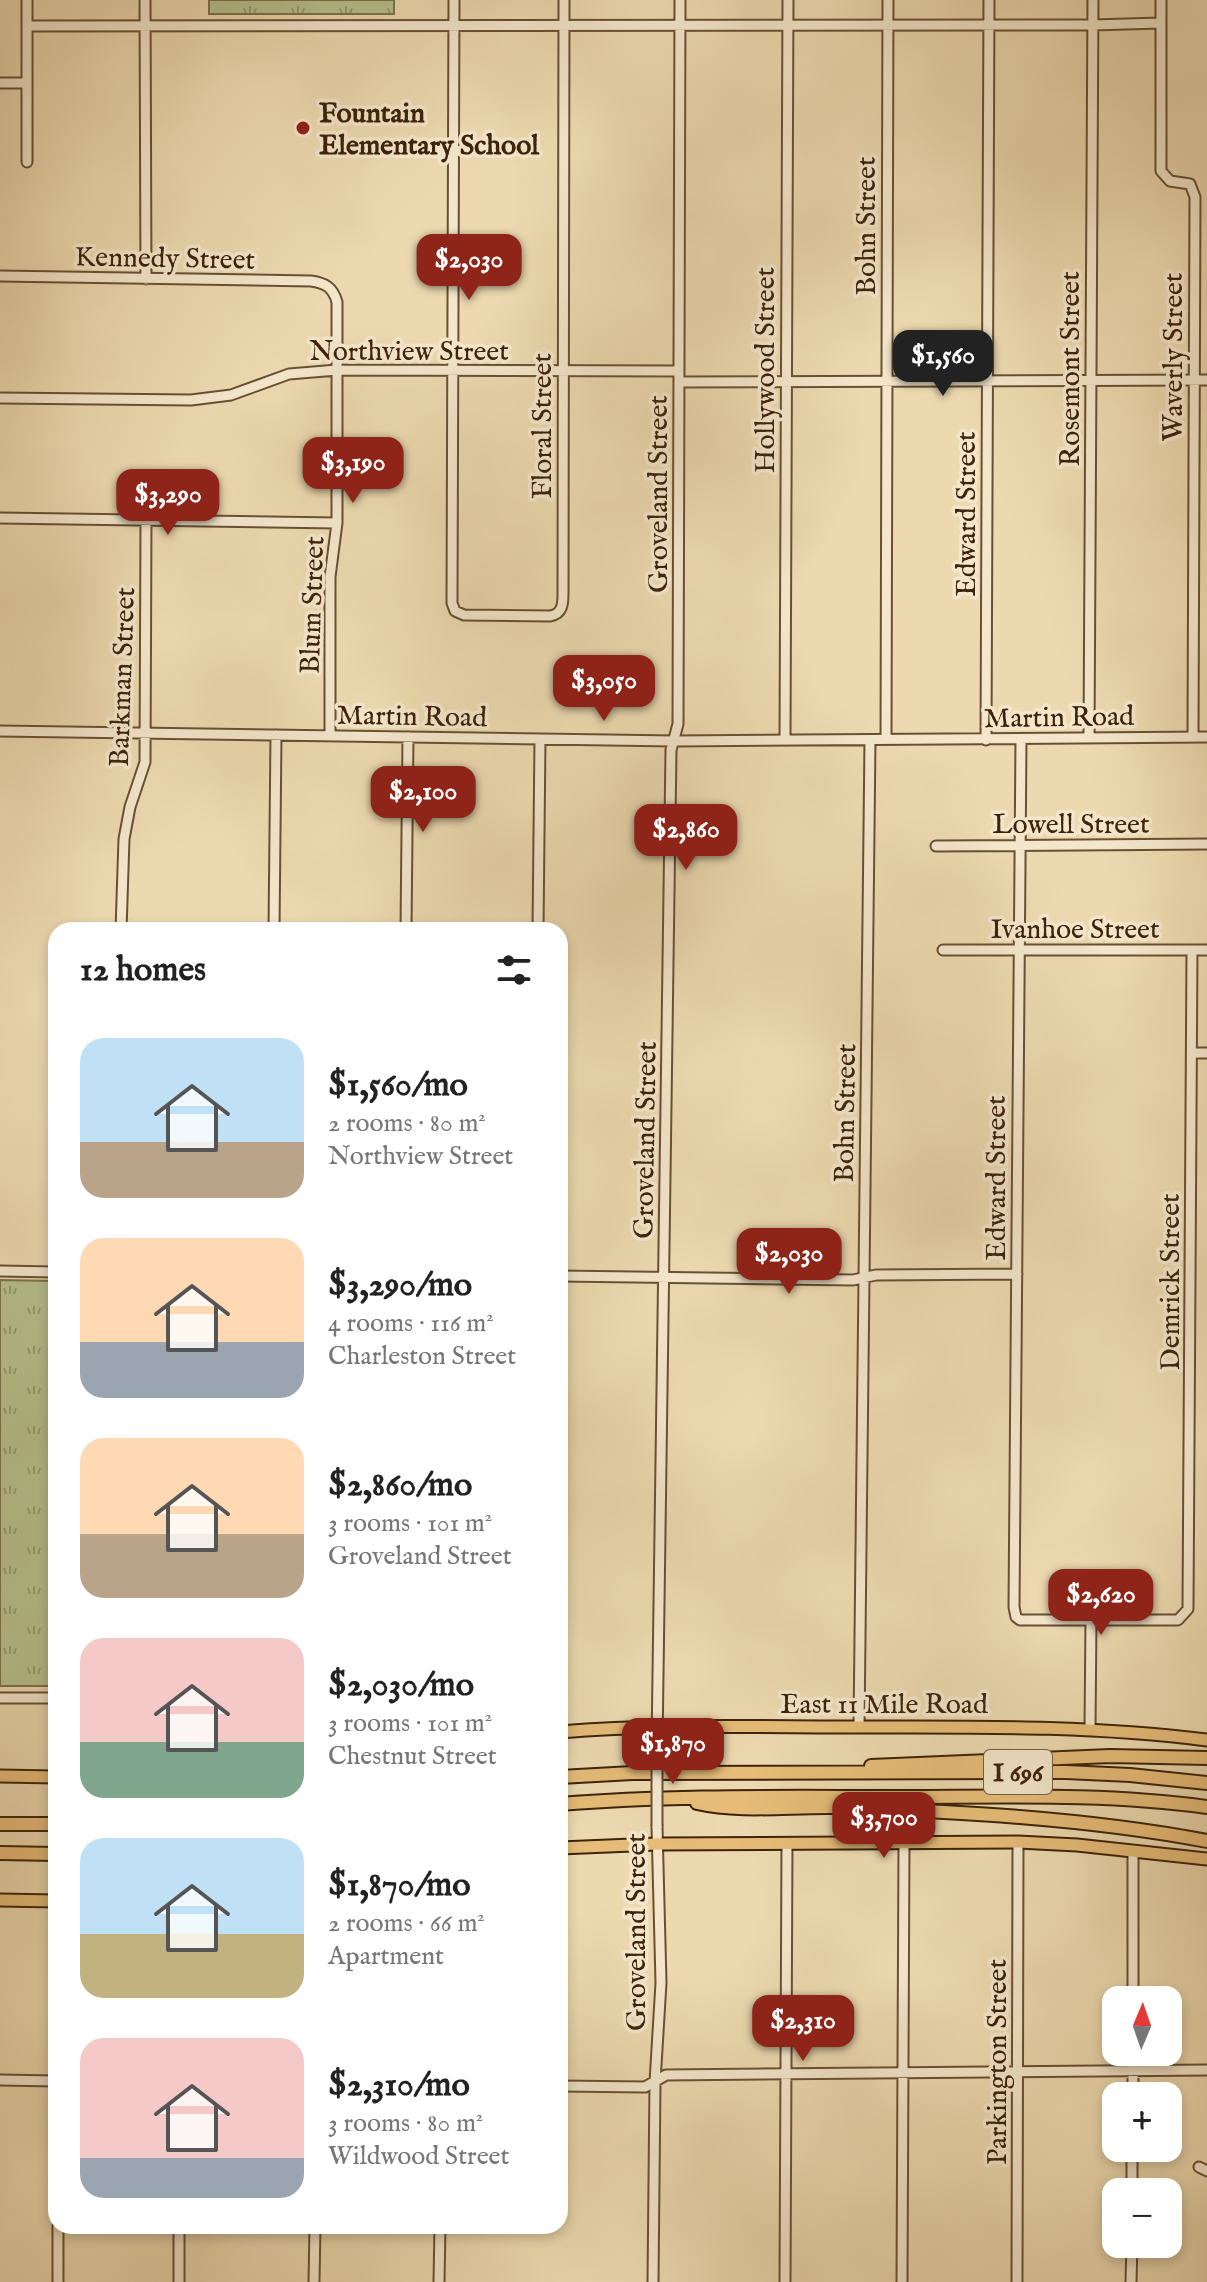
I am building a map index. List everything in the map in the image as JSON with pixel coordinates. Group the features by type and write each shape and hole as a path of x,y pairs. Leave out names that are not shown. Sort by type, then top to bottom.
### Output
{"highway":[{"path":"829,1773 884,1764 948,1761 1154,1755 1207,1758"},
{"name":"I 696","path":"568,1777 632,1773 1066,1772 1207,1783"},
{"name":"I 696","path":"568,1804 682,1799 1062,1797 1124,1798 1207,1807"},
{"path":"682,1799 717,1807 837,1807 1082,1823 1207,1841"},
{"path":"0,1824 48,1824"},
{"path":"0,1853 48,1854"}],"main road":[{"name":"East 11 Mile Road","path":"568,1732 658,1727 1090,1728 1207,1740"},
{"path":"0,1776 48,1777"},
{"path":"568,1848 656,1844 1018,1842 1207,1859"},
{"path":"0,1900 48,1901"}],"street":[{"path":"27,0 27,162"},
{"path":"145,0 146,279"},
{"path":"452,371 454,0"},
{"name":"Floral Street","path":"452,371 452,603 455,611 464,615 550,616 560,612 563,593 564,0"},
{"name":"Groveland Street","path":"653,2282 655,2082 661,1983 656,1844 671,750 678,724 680,0"},
{"name":"Hollywood Street","path":"785,740 788,0"},
{"name":"Bohn Street","path":"886,739 888,0"},
{"name":"Edward Street","path":"986,740 989,0"},
{"name":"Rosemont Street","path":"1089,738 1093,0"},
{"name":"Waverly Street","path":"1161,0 1161,171 1170,181 1190,184 1195,192 1193,737"},
{"path":"27,26 1161,23"},
{"path":"0,83 27,83"},
{"name":"Kennedy Street","path":"0,276 311,281 329,286"},
{"name":"Blum Street","path":"329,286 337,302 337,523 330,577 330,736"},
{"name":"Northview Street","path":"0,398 191,400 231,395 289,374 337,370 563,371 786,382 1207,380"},
{"path":"0,518 337,523"},
{"name":"Barkman Street","path":"121,922 124,839 130,807 145,762 146,520"},
{"name":"Martin Road","path":"0,731 675,741 1207,737"},
{"path":"274,922 276,735"},
{"path":"406,922 408,737"},
{"path":"538,922 540,739"},
{"name":"Edward Street","path":"1021,739 1016,1617 1025,1620 1091,1620"},
{"name":"Bohn Street","path":"859,1727 870,740"},
{"name":"Lowell Street","path":"936,846 1207,844"},
{"name":"Ivanhoe Street","path":"943,950 1207,950"},
{"name":"Demrick Street","path":"1091,1620 1172,1620 1185,1614 1188,1605 1192,950"},
{"path":"1193,1053 1207,1053"},
{"path":"0,1271 48,1272"},
{"path":"568,1276 853,1280 876,1275 1017,1274"},
{"path":"1090,1728 1091,1620"},
{"path":"0,1698 48,1698"},
{"name":"Parkington Street","path":"1017,2282 1018,1842"},
{"path":"785,2282 787,1843"},
{"path":"902,2282 904,1843"},
{"path":"1133,1851 1133,1986"},
{"path":"1133,2066 1133,2082"},
{"path":"568,2086 645,2087 666,2075 1207,2070"},
{"path":"0,2080 48,2081"},
{"path":"58,2234 58,2282"},
{"path":"179,2234 179,2282"},
{"path":"314,2282 315,2234"},
{"path":"439,2282 440,2234"},
{"path":"1131,2282 1132,2258"}],"green space":[{"path":"209,0 394,0 394,14 209,14"},
{"path":"0,1280 48,1281 48,1686 0,1686"}],"place":[{"name":"Fountain Elementary School","path":"303,128"}]}
